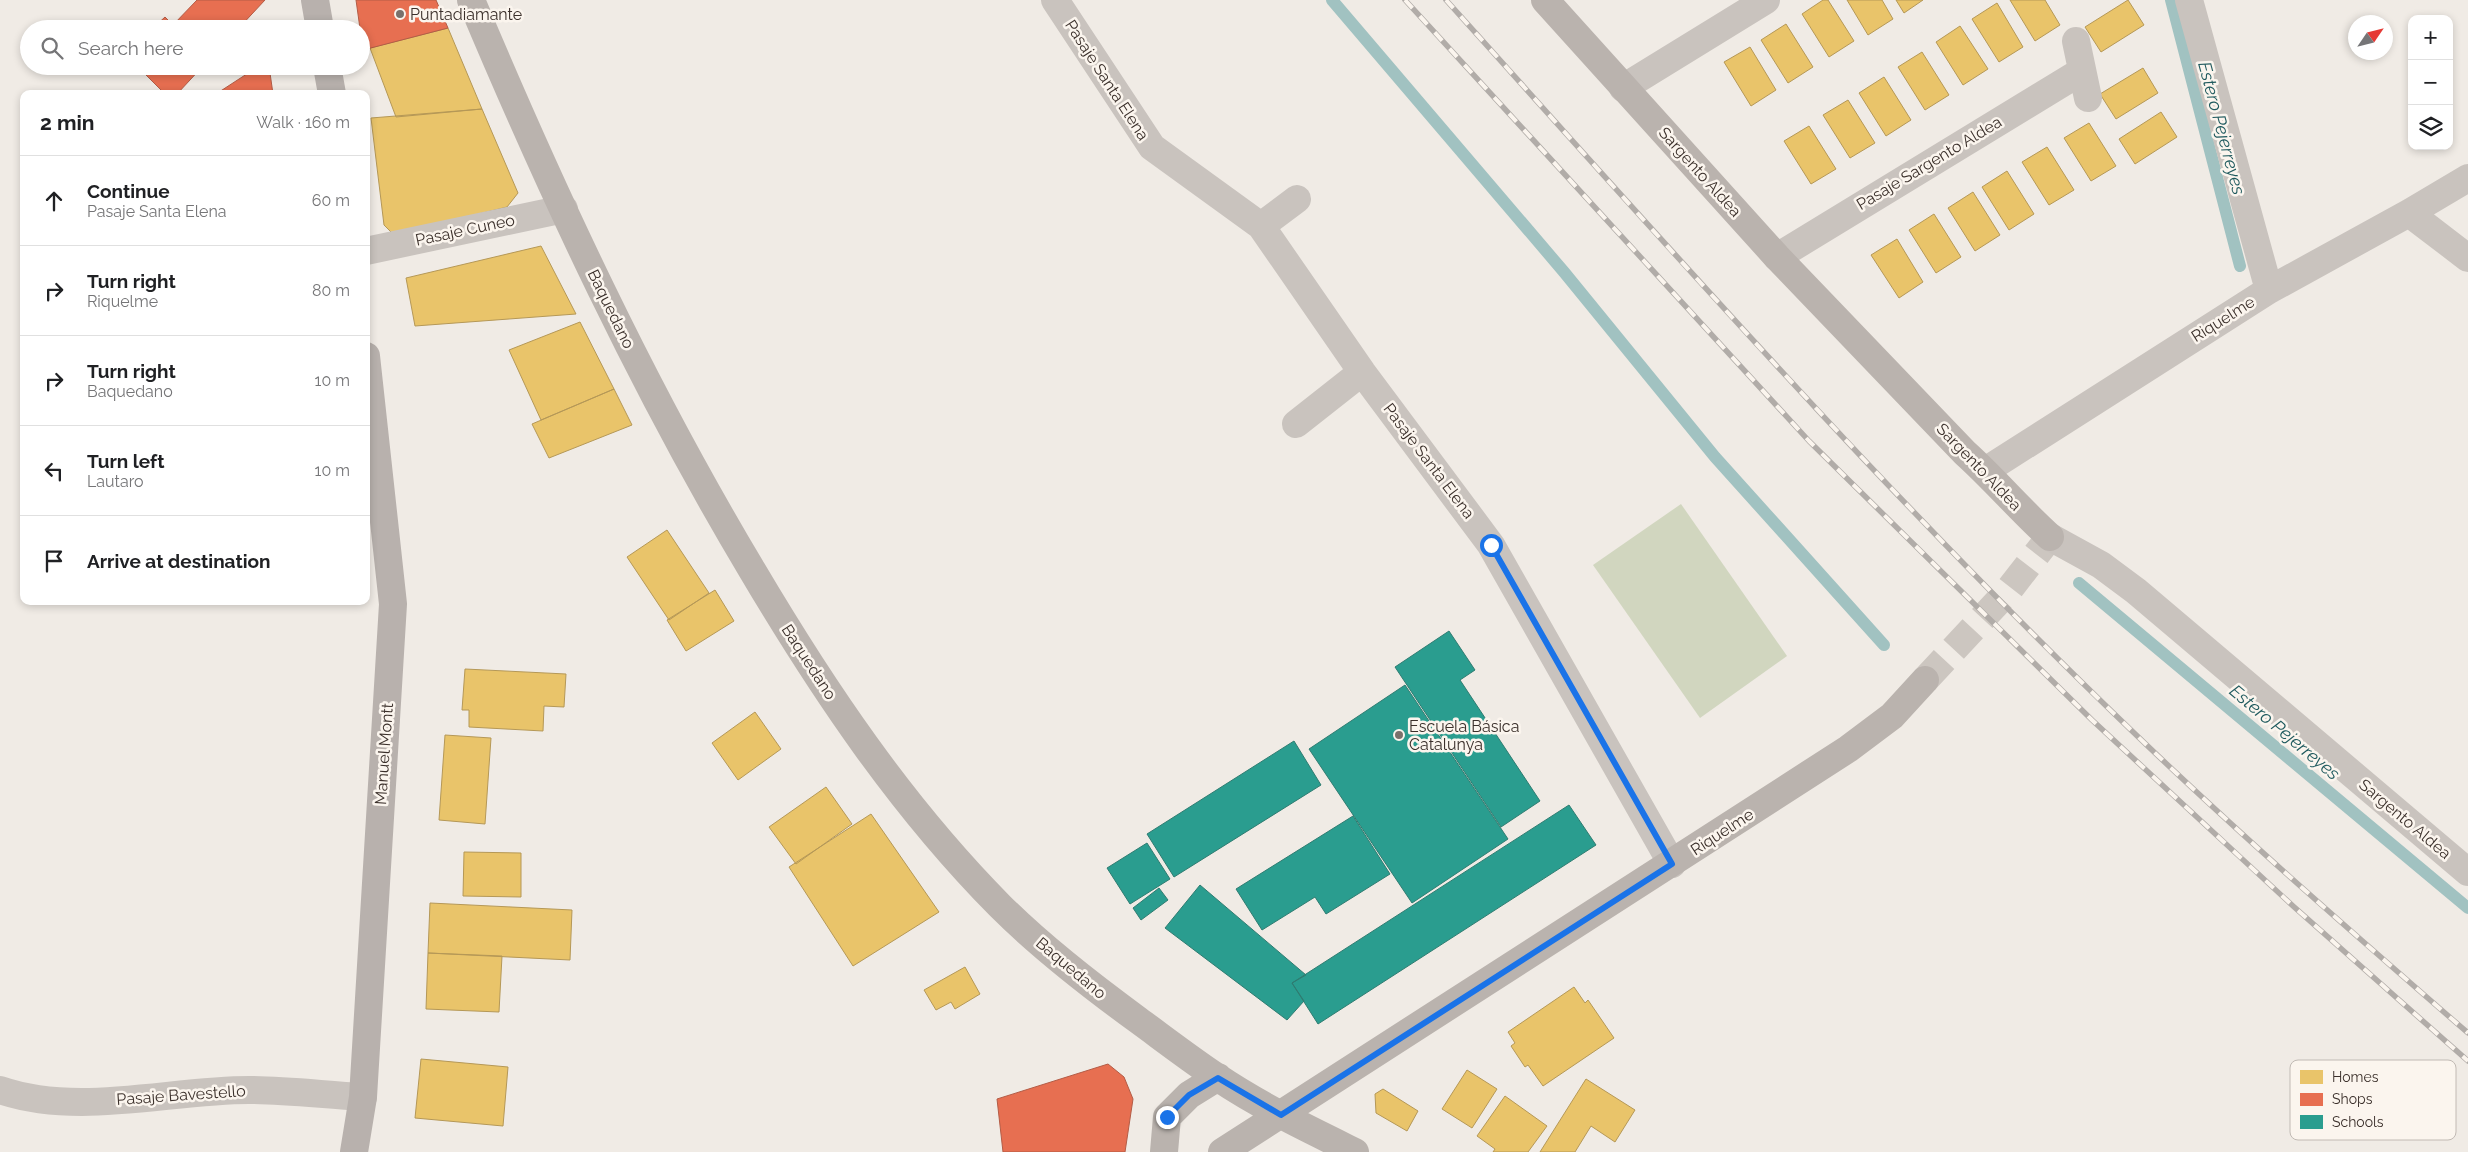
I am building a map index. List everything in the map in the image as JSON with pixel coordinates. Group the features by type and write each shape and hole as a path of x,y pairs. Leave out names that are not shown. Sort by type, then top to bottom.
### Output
{"main road":[{"path":"315,0 318,20"},
{"name":"Baquedano","path":"471,0 520,116 648,386 714,507 785,625 868,750 925,826 1002,908 1085,982 1218,1078 1281,1115 1355,1152"},
{"name":"Sargento Aldea","path":"1545,0 1777,257 1965,453 1985,471 2017,507 2050,538"},
{"path":"329,75 331,90"},
{"name":"Manuel Montt","path":"354,1152 363,1097 393,604 370,393"},
{"name":"Riquelme","path":"1222,1152 1848,749 1892,716 1925,680"},
{"path":"1164,1152 1167,1117 1189,1095 1218,1078"}],"street":[{"name":"Pasaje Santa Elena","path":"1055,0 1152,147 1260,226 1362,372 1491,545 1672,864"},
{"path":"1623,88 1766,0"},
{"path":"2198,4 2269,290"},
{"path":"2076,41 2088,98"},
{"name":"Pasaje Sargento Aldea","path":"1777,257 2082,70"},
{"name":"Riquelme","path":"1985,471 2269,290 2410,213 2468,178"},
{"path":"1260,226 1297,199"},
{"name":"Pasaje Cuneo","path":"370,250 564,209"},
{"path":"2410,213 2468,258"},
{"path":"1296,424 1362,372"},
{"name":"Sargento Aldea","path":"2050,538 2101,565 2136,591 2468,872"},
{"name":"Pasaje Bavestello","path":"0,1090 57,1101 126,1100 249,1090 363,1097"}],"green space":[{"path":"1681,504 1787,656 1700,718 1593,565"}],"building: Homes":[{"path":"1823,0 1828,0 1854,41 1829,57 1802,14"},
{"path":"1847,0 1882,0 1893,19 1868,35"},
{"path":"1896,0 1923,0 1904,13"},
{"path":"2010,0 2045,0 2060,25 2035,41"},
{"path":"2128,0 2144,25 2101,52 2085,27"},
{"path":"1997,3 2023,47 1999,62 1972,19"},
{"path":"1786,24 1813,67 1788,83 1761,40"},
{"path":"1960,26 1988,69 1963,85 1936,42"},
{"path":"448,28 482,109 396,117 370,48"},
{"path":"1750,47 1776,90 1751,106 1724,62"},
{"path":"1922,52 1949,95 1925,110 1898,67"},
{"path":"2143,68 2158,93 2116,119 2100,94"},
{"path":"1884,77 1911,120 1886,136 1859,93"},
{"path":"1848,100 1875,143 1850,158 1823,115"},
{"path":"482,109 518,193 507,207 394,235 384,225 371,118"},
{"path":"2161,112 2177,137 2135,164 2119,139"},
{"path":"2089,123 2116,166 2091,181 2064,138"},
{"path":"1809,126 1836,169 1811,184 1784,141"},
{"path":"2047,147 2074,190 2049,205 2022,162"},
{"path":"2007,171 2034,214 2009,230 1982,187"},
{"path":"1973,192 2000,235 1975,251 1948,208"},
{"path":"1934,214 1961,257 1936,273 1909,230"},
{"path":"1897,239 1923,282 1899,298 1871,255"},
{"path":"541,246 576,314 415,326 406,278"},
{"path":"580,322 614,389 541,420 509,350"},
{"path":"614,389 632,425 549,458 532,424"},
{"path":"667,530 709,593 669,620 627,557"},
{"path":"715,590 734,621 686,651 667,620"},
{"path":"465,669 566,674 564,707 544,706 543,731 469,727 469,710 462,710"},
{"path":"755,712 781,749 738,780 712,743"},
{"path":"445,735 491,738 485,824 439,820"},
{"path":"826,787 852,824 796,864 769,827"},
{"path":"871,814 939,912 853,966 789,867"},
{"path":"464,852 521,853 521,897 463,896"},
{"path":"430,903 572,910 570,960 428,953"},
{"path":"428,953 502,956 499,1012 426,1009"},
{"path":"965,967 980,994 955,1009 951,1002 936,1010 924,990"},
{"path":"1574,987 1585,1003 1588,1000 1614,1038 1543,1086 1528,1065 1525,1067 1511,1046 1515,1043 1508,1032"},
{"path":"421,1059 508,1067 503,1126 415,1118"},
{"path":"1467,1070 1497,1089 1472,1128 1442,1109"},
{"path":"1586,1079 1635,1110 1615,1142 1591,1126 1575,1152 1540,1152"},
{"path":"1383,1089 1418,1111 1407,1131 1376,1113 1375,1094"},
{"path":"1505,1096 1547,1126 1528,1152 1493,1152 1495,1149 1477,1136"}],"building: Shops":[{"path":"197,0 265,0 246,20 178,20"},
{"name":"Puntadiamante","path":"356,0 436,0 448,28 370,48 370,20 359,20"},
{"path":"146,75 195,75 181,90 161,90"},
{"path":"245,75 270,75 272,90 222,90"},
{"path":"1108,1064 1124,1077 1133,1099 1125,1152 1003,1152 997,1099"}],"building: Schools":[{"path":"1449,631 1475,670 1460,680 1540,801 1501,827 1395,667"},
{"path":"1405,685 1508,839 1412,903 1309,749"},
{"path":"1294,741 1321,785 1174,877 1147,834"},
{"path":"1569,805 1596,845 1318,1024 1292,983"},
{"path":"1353,816 1390,874 1326,914 1315,897 1262,930 1236,889"},
{"path":"1147,843 1170,879 1130,904 1107,868"},
{"path":"1200,885 1306,975 1292,983 1304,1001 1287,1020 1165,928"},
{"path":"1159,888 1168,900 1141,920 1133,908"}],"waterway":[{"path":"1332,0 1564,272 1715,457 1884,645"},
{"name":"Estero Pejerreyes","path":"2171,0 2240,266"},
{"name":"Estero Pejerreyes","path":"2079,583 2468,908"}],"tunnel":[{"path":"1925,680 2008,591 2050,537"}],"railway":[{"path":"1405,0 1809,441 2092,720 2293,906 2468,1061"},
{"path":"1446,0 1697,279 1867,463 2042,642 2131,730 2255,846 2468,1033"}],"place":[{"name":"Puntadiamante","path":"400,14"},
{"name":"Escuela Básica Catalunya","path":"1399,735"}],"route":[{"path":"1167,1117 1189,1095 1218,1078 1281,1115 1672,864 1491,545"}]}
